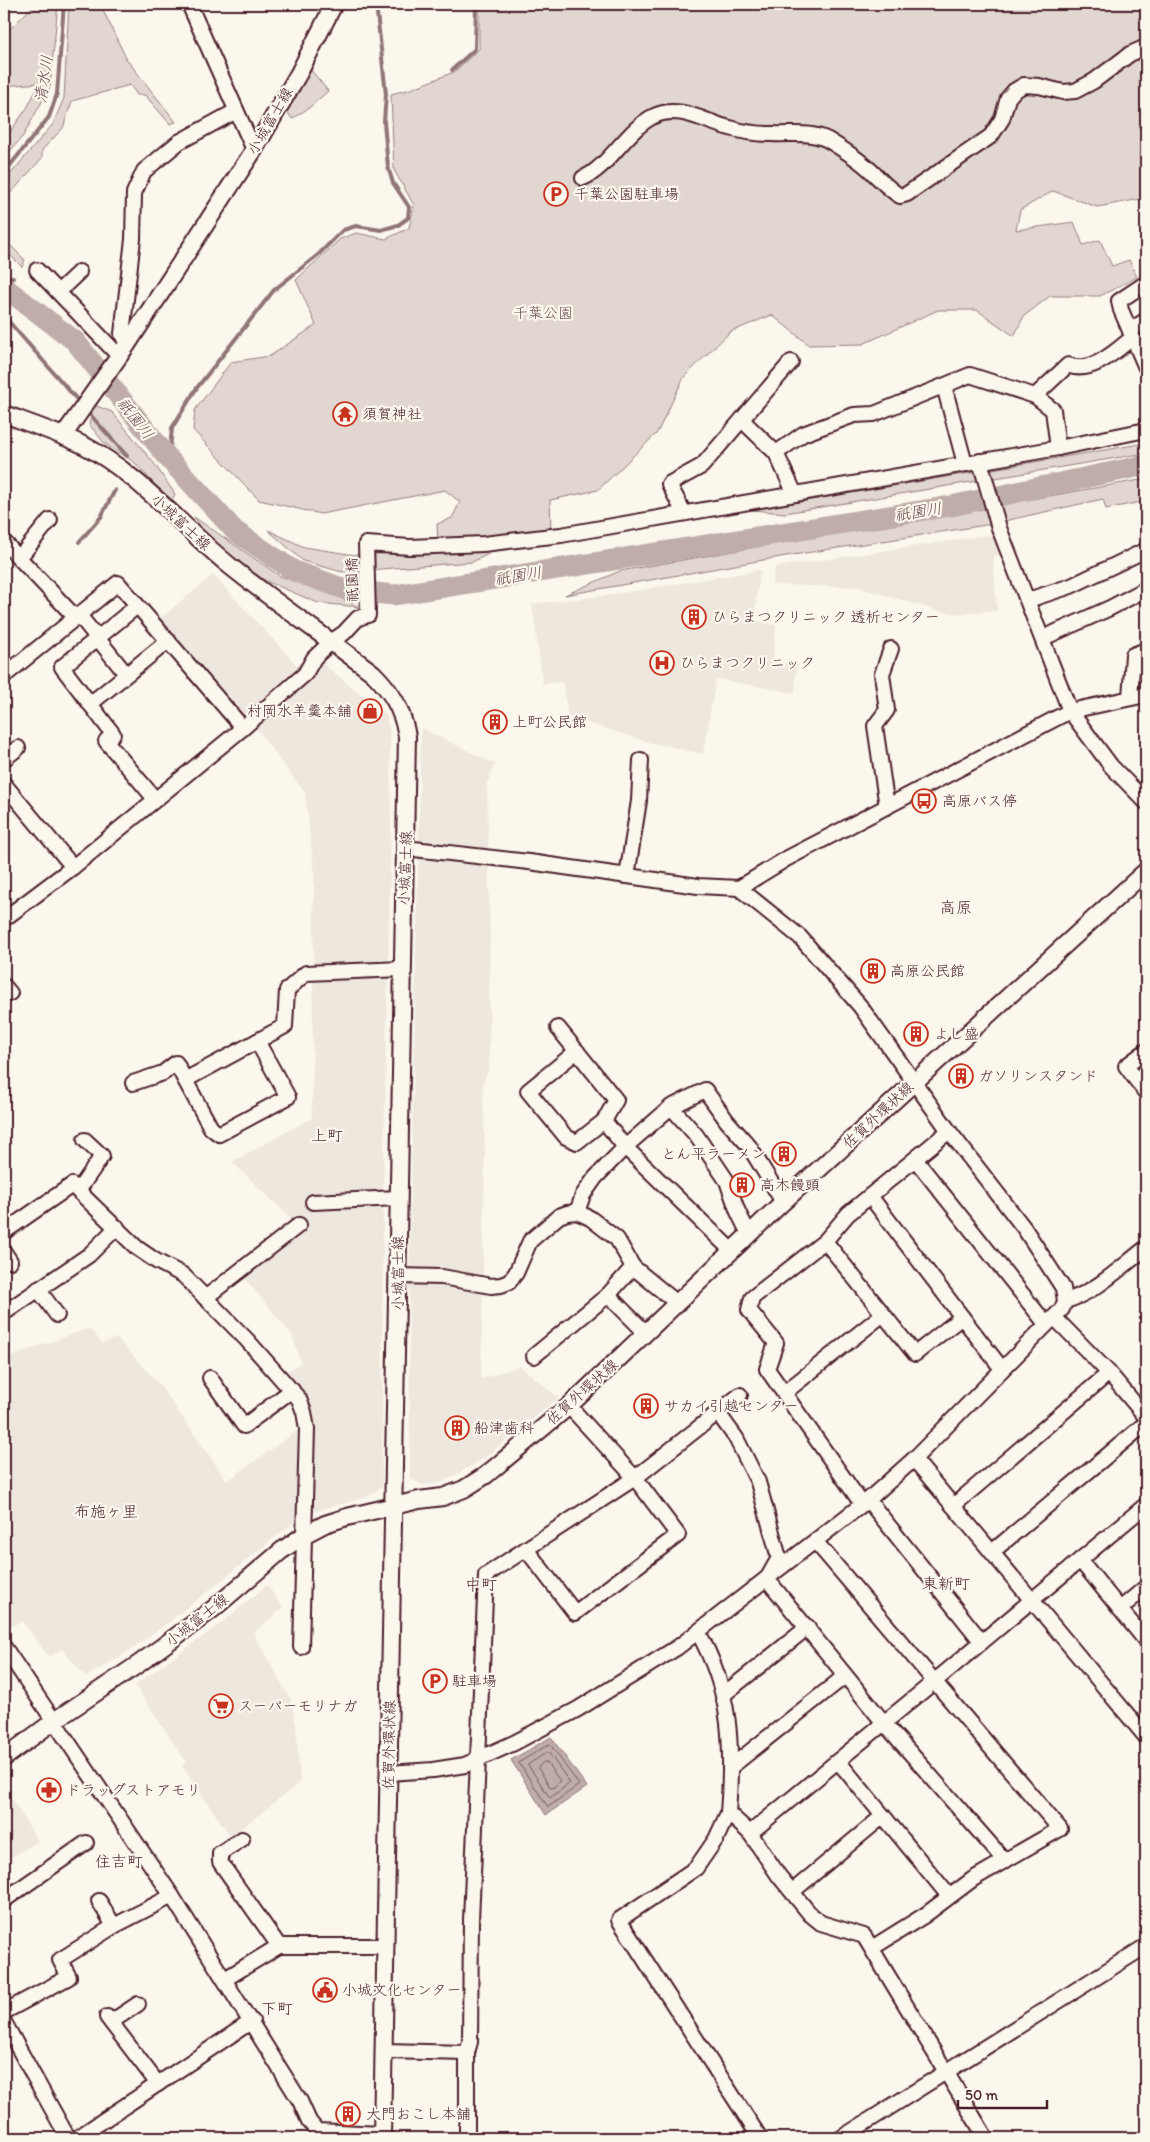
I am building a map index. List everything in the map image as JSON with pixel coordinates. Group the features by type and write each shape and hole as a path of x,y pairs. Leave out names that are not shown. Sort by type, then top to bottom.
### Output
{"main road":[{"name":"小城富士線","path":"4,1758 54,1721 140,1664 213,1609 281,1551 304,1534 339,1519 394,1506 402,969 408,736 404,718 387,687 373,673 230,566 178,521 148,491 116,466 86,446 63,436 123,350 254,150 299,72 334,4"},
{"path":"4,414 63,436"},
{"name":"佐賀外環状線","path":"382,2136 394,1506 443,1497 464,1489 486,1474 569,1406 749,1234 1146,870"}],"street":[{"path":"189,4 254,150"},
{"path":"583,178 598,167 640,125 666,111 678,111 730,128 770,134 804,134 826,139 867,167 894,193 900,196 908,194 974,150 991,136 1002,120 1008,98 1019,88 1024,85 1039,86 1063,92 1075,91 1094,81 1130,54 1146,47"},
{"path":"123,350 122,334 132,239 134,193 144,171 179,142 236,112"},
{"path":"38,270 58,292 123,350"},
{"path":"58,292 79,272"},
{"path":"1146,283 1119,301 1121,310 1146,368"},
{"path":"1035,396 1068,365 1076,368 1104,360 1146,320"},
{"path":"791,362 702,466 669,484 684,513 965,464 983,467 1058,448 1146,430"},
{"path":"776,452 803,434 854,415 874,414 970,375 1035,396 1053,410 1058,448"},
{"path":"944,386 965,464"},
{"path":"742,420 776,452 795,494"},
{"path":"983,467 999,528 1070,711 1111,766 1146,802"},
{"name":"祇園橋","path":"331,642 344,633 358,618 368,615 366,544 410,547 483,544 561,535 684,513"},
{"path":"19,558 50,520"},
{"path":"4,542 98,638 126,674"},
{"path":"1028,600 1071,586 1146,550"},
{"path":"4,676 118,584 243,728"},
{"path":"1043,638 1110,608 1146,589"},
{"path":"137,606 62,668 113,734 106,741 155,799"},
{"path":"90,704 168,641"},
{"path":"4,919 73,867 243,728 305,674 314,658 331,642"},
{"path":"887,807 875,726 887,710 882,674 891,649"},
{"path":"1130,698 1132,655 1146,650"},
{"path":"405,848 529,862 698,886 739,888 786,859 1070,711 1146,695"},
{"path":"4,759 18,748"},
{"path":"627,876 639,801 641,760"},
{"path":"4,784 73,867"},
{"path":"389,1773 433,1770 465,1765 578,1709 663,1658 865,1502 914,1458 1062,1309 1065,1301 1063,1288 1024,1228 949,1131 860,1006 800,938 739,888"},
{"path":"185,1080 285,1026 287,990 306,973 402,969"},
{"path":"558,1028 577,1051 616,1100 604,1121 577,1142 566,1137 528,1092 577,1051"},
{"path":"133,1082 163,1073 176,1063 211,1128 219,1134 288,1097 257,1041"},
{"path":"1146,1051 1126,1066 1146,1093"},
{"path":"577,1212 583,1195 595,1178 625,1146 671,1107 705,1090 727,1121 749,1146 784,1202"},
{"path":"671,1107 696,1135 727,1182 738,1212 749,1234"},
{"path":"604,1121 625,1146 732,1251"},
{"path":"949,1131 848,1214 825,1241 752,1298 749,1310 776,1343 767,1369 865,1502 982,1642"},
{"path":"78,1191 102,1156 85,1140"},
{"path":"915,1159 1050,1321 1109,1373 1146,1417"},
{"path":"4,1232 72,1185 137,1248 156,1261 183,1275 248,1340 299,1399 307,1429 301,1648"},
{"path":"870,1196 1002,1369"},
{"path":"312,1202 398,1198"},
{"path":"398,1276 442,1277 491,1286 501,1285 509,1282 516,1273 530,1241 559,1216 577,1212 590,1218 617,1239 634,1267 677,1303"},
{"path":"205,1298 299,1225"},
{"path":"4,1313 89,1255 117,1227"},
{"path":"825,1241 882,1315 915,1354 962,1317"},
{"path":"1065,1301 1076,1298 1089,1290 1146,1248"},
{"path":"534,1356 608,1295 634,1267"},
{"path":"38,1289 57,1315"},
{"path":"608,1295 646,1333"},
{"path":"784,1393 882,1315"},
{"path":"953,1506 1109,1373"},
{"path":"210,1378 244,1426 292,1390"},
{"path":"467,2138 467,2053 470,2042 469,1980 486,1575 635,1478 740,1395"},
{"path":"526,1549 574,1613 678,1535 635,1478 569,1406"},
{"path":"718,1413 736,1438 758,1482 779,1558 767,1579"},
{"path":"992,1552 1146,1423"},
{"path":"914,1458 1146,1737"},
{"path":"750,1833 936,1681 1146,1505"},
{"path":"815,1541 1060,1829 973,1879 925,1914 872,1948"},
{"path":"1080,1560 1146,1640"},
{"path":"767,1579 808,1627 884,1723 1005,1861"},
{"path":"1120,1609 1146,1587"},
{"path":"723,1695 808,1627"},
{"path":"698,1632 711,1655 721,1683 731,1739 732,1766 728,1813 716,1839 696,1868 619,1920 760,2138"},
{"path":"4,1647 172,1896 252,2021 300,2101 309,2121 318,2131 382,2136"},
{"path":"732,1766 845,1676"},
{"path":"838,1761 949,1896"},
{"path":"728,1813 750,1833 779,1876 810,1914 821,1923 864,1936 986,2138"},
{"path":"792,1891 883,1816"},
{"path":"242,1839 220,1853 220,1862 279,1946"},
{"path":"4,1900 86,1844"},
{"path":"4,2012 69,1977 60,1960 114,1926 172,1896"},
{"path":"99,1901 114,1926"},
{"path":"225,1979 279,1946 386,1946"},
{"path":"841,2138 1146,1946"},
{"path":"138,2004 109,2019 158,2084"},
{"path":"76,2138 94,2134 158,2084 252,2021"},
{"path":"4,2022 68,2138"},
{"path":"384,2051 467,2053"}],"shaded area":[{"path":"996,534 1003,554 993,556 997,610 961,614 942,612 857,587 772,585 775,567"},
{"name":"ひらまつクリニック","path":"760,570 754,620 776,625 773,660 796,667 795,693 716,679 703,754 648,742 568,717 563,682 543,684 532,604 610,595"},
{"path":"213,575 307,676 322,663 386,714 390,734 391,827 383,1196 382,1487 367,1497 319,1510 299,1518 173,1619 126,1653 86,1677 62,1649 49,1657 22,1621 4,1629 4,1452 11,1446 4,1435 4,1359 89,1328 102,1343 117,1338 158,1383 227,1481 311,1421 284,1373 301,1363 292,1335 237,1269 294,1221 232,1162 312,1118 314,869 305,793 253,724 241,720 156,622"},
{"path":"421,728 495,764 487,783 490,933 489,1068 483,1083 485,1155 481,1379 520,1366 559,1398 483,1459 443,1482 423,1485 410,1478 409,1280"},
{"name":"スーパーモリナガ","path":"267,1585 283,1608 253,1633 290,1698 296,1725 300,1782 231,1837 182,1766 186,1762 135,1685 223,1622"},
{"path":"4,1786 38,1841 4,1862"}],"green space":[{"path":"35,4 58,4 50,87 23,136 4,158 4,140 27,108 40,83 4,86 4,35"},
{"path":"69,4 100,4 127,60 176,122 170,124 145,95 137,95 130,85 72,101 63,128 42,150 42,158 10,194 4,212 4,188 8,177 53,124 64,98"},
{"name":"千葉公園","path":"479,4 1146,4 1146,198 1097,207 1053,191 1020,210 1016,230 1074,222 1083,245 1100,240 1112,266 1129,260 1137,277 1100,296 1050,296 1024,316 1014,336 977,310 938,310 863,344 809,345 772,315 730,332 684,377 657,433 598,490 550,500 551,531 438,543 437,524 452,518 460,502 445,490 321,514 259,500 193,430 195,410 231,362 270,356 316,325 296,280 340,239 356,233 386,239 409,228 414,205 394,170 391,94 411,89 454,72 479,49"},
{"path":"311,70 328,91 310,107 292,119 285,109"},
{"path":"4,228 9,244 25,260 22,267 4,249"},
{"path":"84,401 112,412 153,462 175,494 171,502 134,462 105,444 89,424 92,413"},
{"path":"1146,443 1146,453 785,513 752,510"},
{"path":"1146,479 1146,501 1106,509 1103,499 986,525 786,556 565,595 620,571"},
{"path":"194,517 280,576 336,596 359,607 318,603 266,581 213,544"},
{"path":"268,530 304,547 355,555 501,548 472,562 342,572 303,561"}],"water":[{"path":"551,1737 587,1787 546,1815 511,1760"}],"waterway":[{"name":"清水川","path":"4,173 49,117 57,94 64,4"},
{"path":"169,459 172,428 196,389 274,290 319,254 343,230 356,226 381,230 398,225 408,218 409,207 393,183 388,167 384,122 386,94 376,4"},
{"path":"452,70 475,49 476,4"},
{"path":"4,277 13,277"},
{"name":"祇園川","path":"4,287 75,341 169,459 235,531 294,571 347,590 394,595 951,506 1146,465"},
{"path":"4,316 80,403"},
{"path":"86,410 127,456"},
{"path":"79,542 101,517 115,490"}],"place":[{"name":"千葉公園駐車場","path":"556,194"},
{"name":"須賀神社","path":"345,414"},
{"name":"ひらまつクリニック 透析センター","path":"694,617"},
{"name":"ひらまつクリニック","path":"662,663"},
{"name":"村岡水羊羹本舗","path":"370,711"},
{"name":"上町公民館","path":"495,722"},
{"name":"高原バス停","path":"924,801"},
{"name":"高原公民館","path":"873,971"},
{"name":"よし盛","path":"916,1034"},
{"name":"ガソリンスタンド","path":"961,1076"},
{"name":"とん平ラーメン","path":"784,1154"},
{"name":"高木饅頭","path":"742,1185"},
{"name":"サカイ引越センター","path":"646,1406"},
{"name":"船津歯科","path":"457,1428"},
{"name":"駐車場","path":"435,1681"},
{"name":"スーパーモリナガ","path":"221,1706"},
{"name":"ドラッグストアモリ","path":"49,1790"},
{"name":"小城文化センター","path":"325,1990"},
{"name":"大門おこし本舗","path":"348,2114"}],"district":[{"name":"高原","path":"956,907"},
{"name":"上町","path":"327,1135"},
{"name":"布施ヶ里","path":"106,1511"},
{"name":"東新町","path":"946,1583"},
{"name":"中町","path":"481,1584"},
{"name":"住吉町","path":"119,1861"},
{"name":"下町","path":"277,2008"}]}
